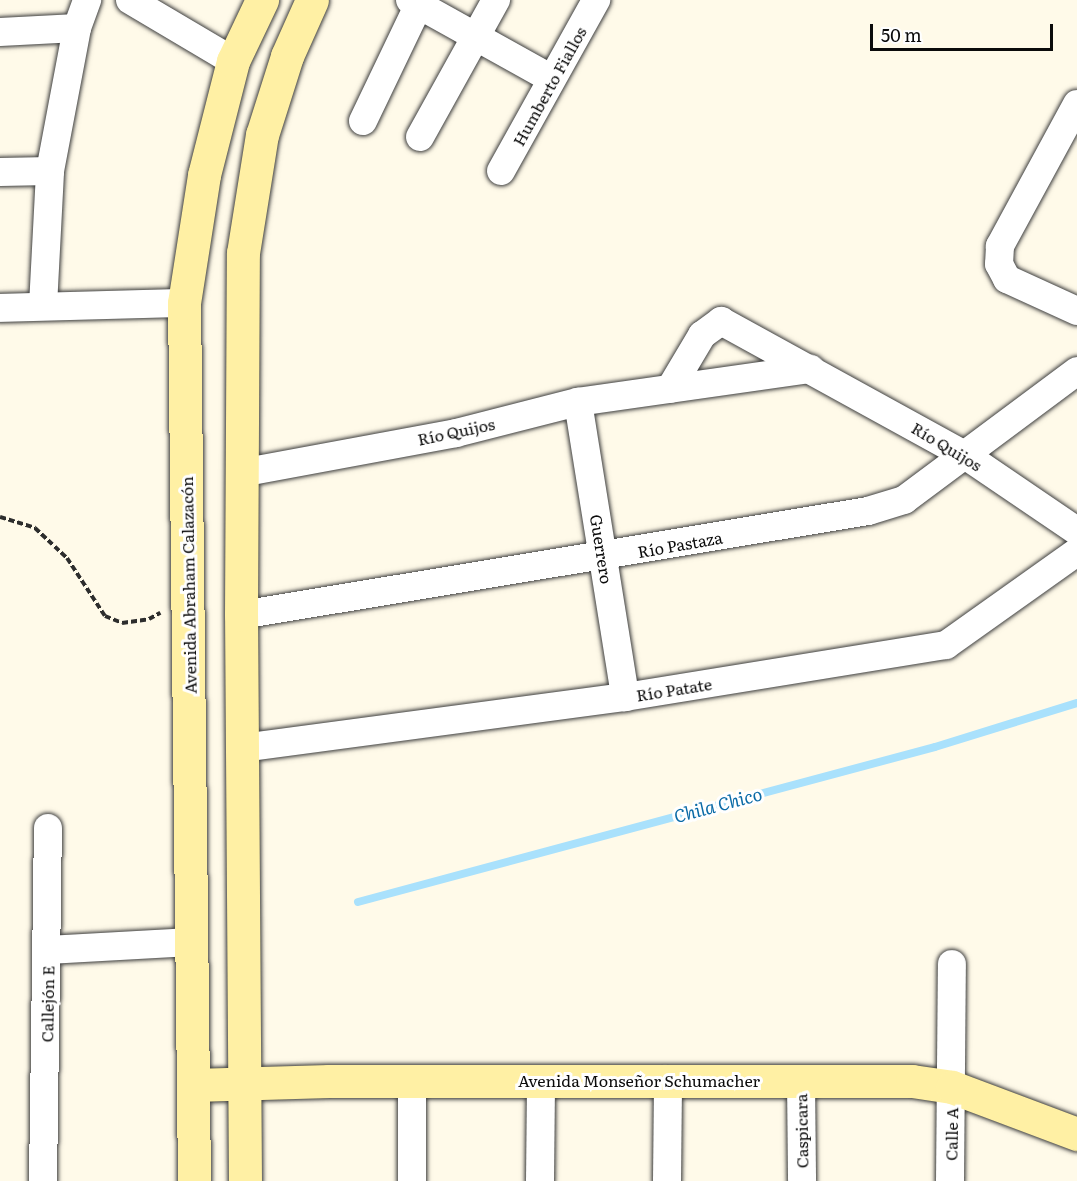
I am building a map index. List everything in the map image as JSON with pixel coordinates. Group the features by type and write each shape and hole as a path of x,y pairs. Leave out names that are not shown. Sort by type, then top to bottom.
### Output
{"main road":[{"name":"Avenida Abraham Calazacón","path":"194,1181 184,303 204,175 233,61 262,0"},
{"path":"245,1181 241,615 243,253 262,135 287,56 312,0"},
{"name":"Avenida Monseñor Schumacher","path":"193,1085 244,1082 668,1079 912,1081 952,1086 1077,1134"}],"street":[{"path":"43,306 50,171 77,28 87,0"},
{"path":"130,0 233,61"},
{"path":"420,137 496,0"},
{"name":"Humberto Fiallos","path":"501,171 596,0"},
{"path":"363,121 417,2 552,79"},
{"path":"0,32 77,28"},
{"path":"1077,104 1000,246 999,264 1007,279 1077,311"},
{"path":"0,172 50,171"},
{"path":"0,309 184,303"},
{"name":"Río Quijos","path":"670,389 702,335 721,321 965,455 1077,531"},
{"name":"Río Quijos","path":"241,472 456,433 578,402 811,369"},
{"name":"Río Pastaza","path":"241,615 482,573 604,557 868,511 904,500 1077,371"},
{"name":"Guerrero","path":"578,402 625,697"},
{"name":"Río Patate","path":"242,748 625,697 946,645 1077,552"},
{"name":"Callejón E","path":"44,1181 48,828"},
{"path":"48,950 191,942"},
{"name":"Calle A","path":"950,1181 952,964"},
{"path":"667,1181 668,1079"},
{"path":"540,1181 541,1080"},
{"name":"Caspicara","path":"801,1080 802,1181"},
{"path":"412,1082 412,1181"}],"path":[{"path":"0,517 35,528 67,558 105,616 122,623 149,619 189,596"}],"waterway":[{"name":"Chila Chico","path":"358,902 935,747 1077,703"}]}
